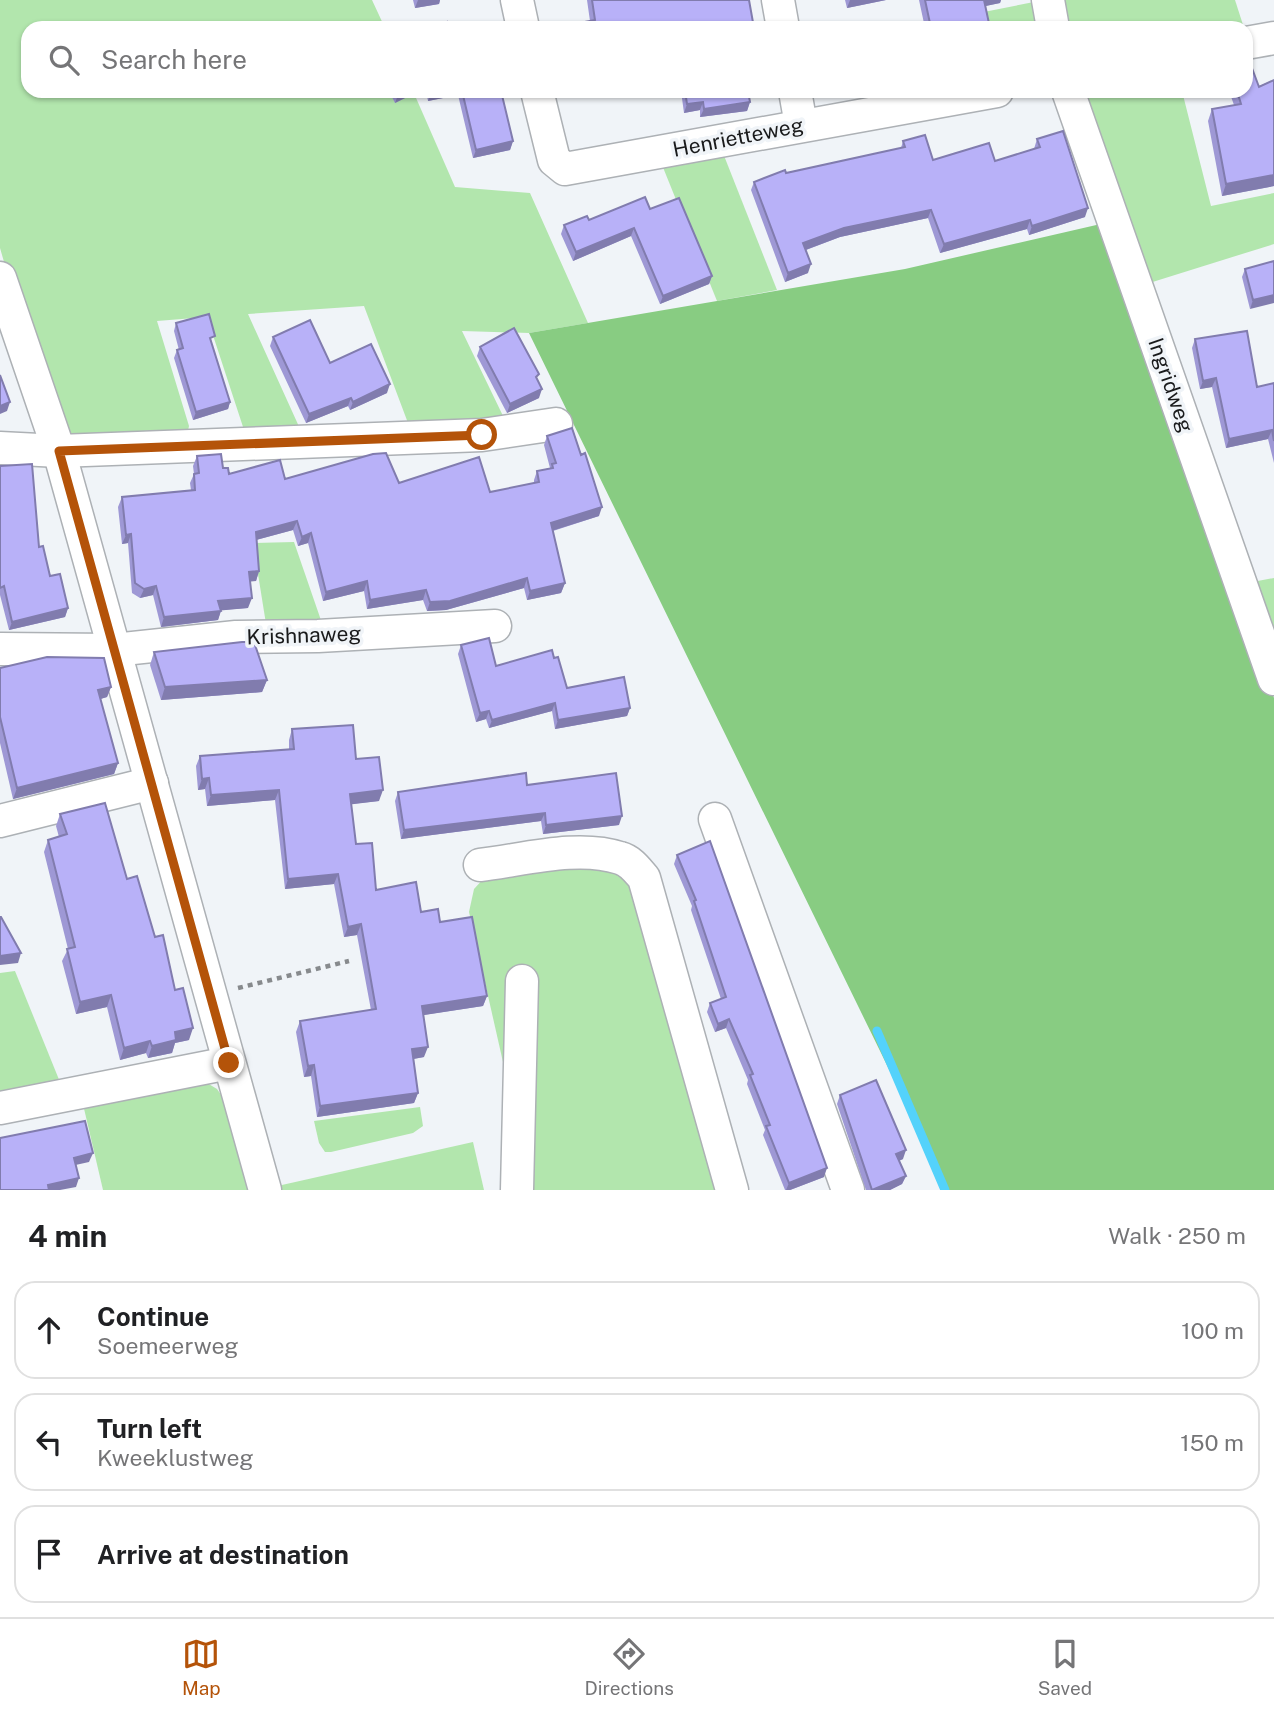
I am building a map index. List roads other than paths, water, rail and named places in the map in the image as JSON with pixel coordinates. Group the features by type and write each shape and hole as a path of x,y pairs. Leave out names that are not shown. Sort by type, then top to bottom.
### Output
{"street":[{"path":"517,0 522,21"},
{"path":"778,0 782,21"},
{"path":"1048,0 1052,21"},
{"path":"1253,42 1274,38"},
{"name":"Henrietteweg","path":"539,98 554,160 565,169 957,98"},
{"path":"796,98 801,125"},
{"name":"Ingridweg","path":"1070,98 1274,679"},
{"path":"0,278 59,451 265,1190"},
{"path":"0,448 59,451 482,435 556,424"},
{"name":"Krishnaweg","path":"0,649 114,650 236,638 495,626"},
{"path":"0,821 152,783"},
{"path":"715,818 848,1190"},
{"path":"480,865 571,854 600,854 621,858 632,864 644,878 732,1190"},
{"path":"517,1190 523,981"},
{"path":"0,1108 229,1063"}],"waterway":[{"path":"877,1031 945,1190"}]}
